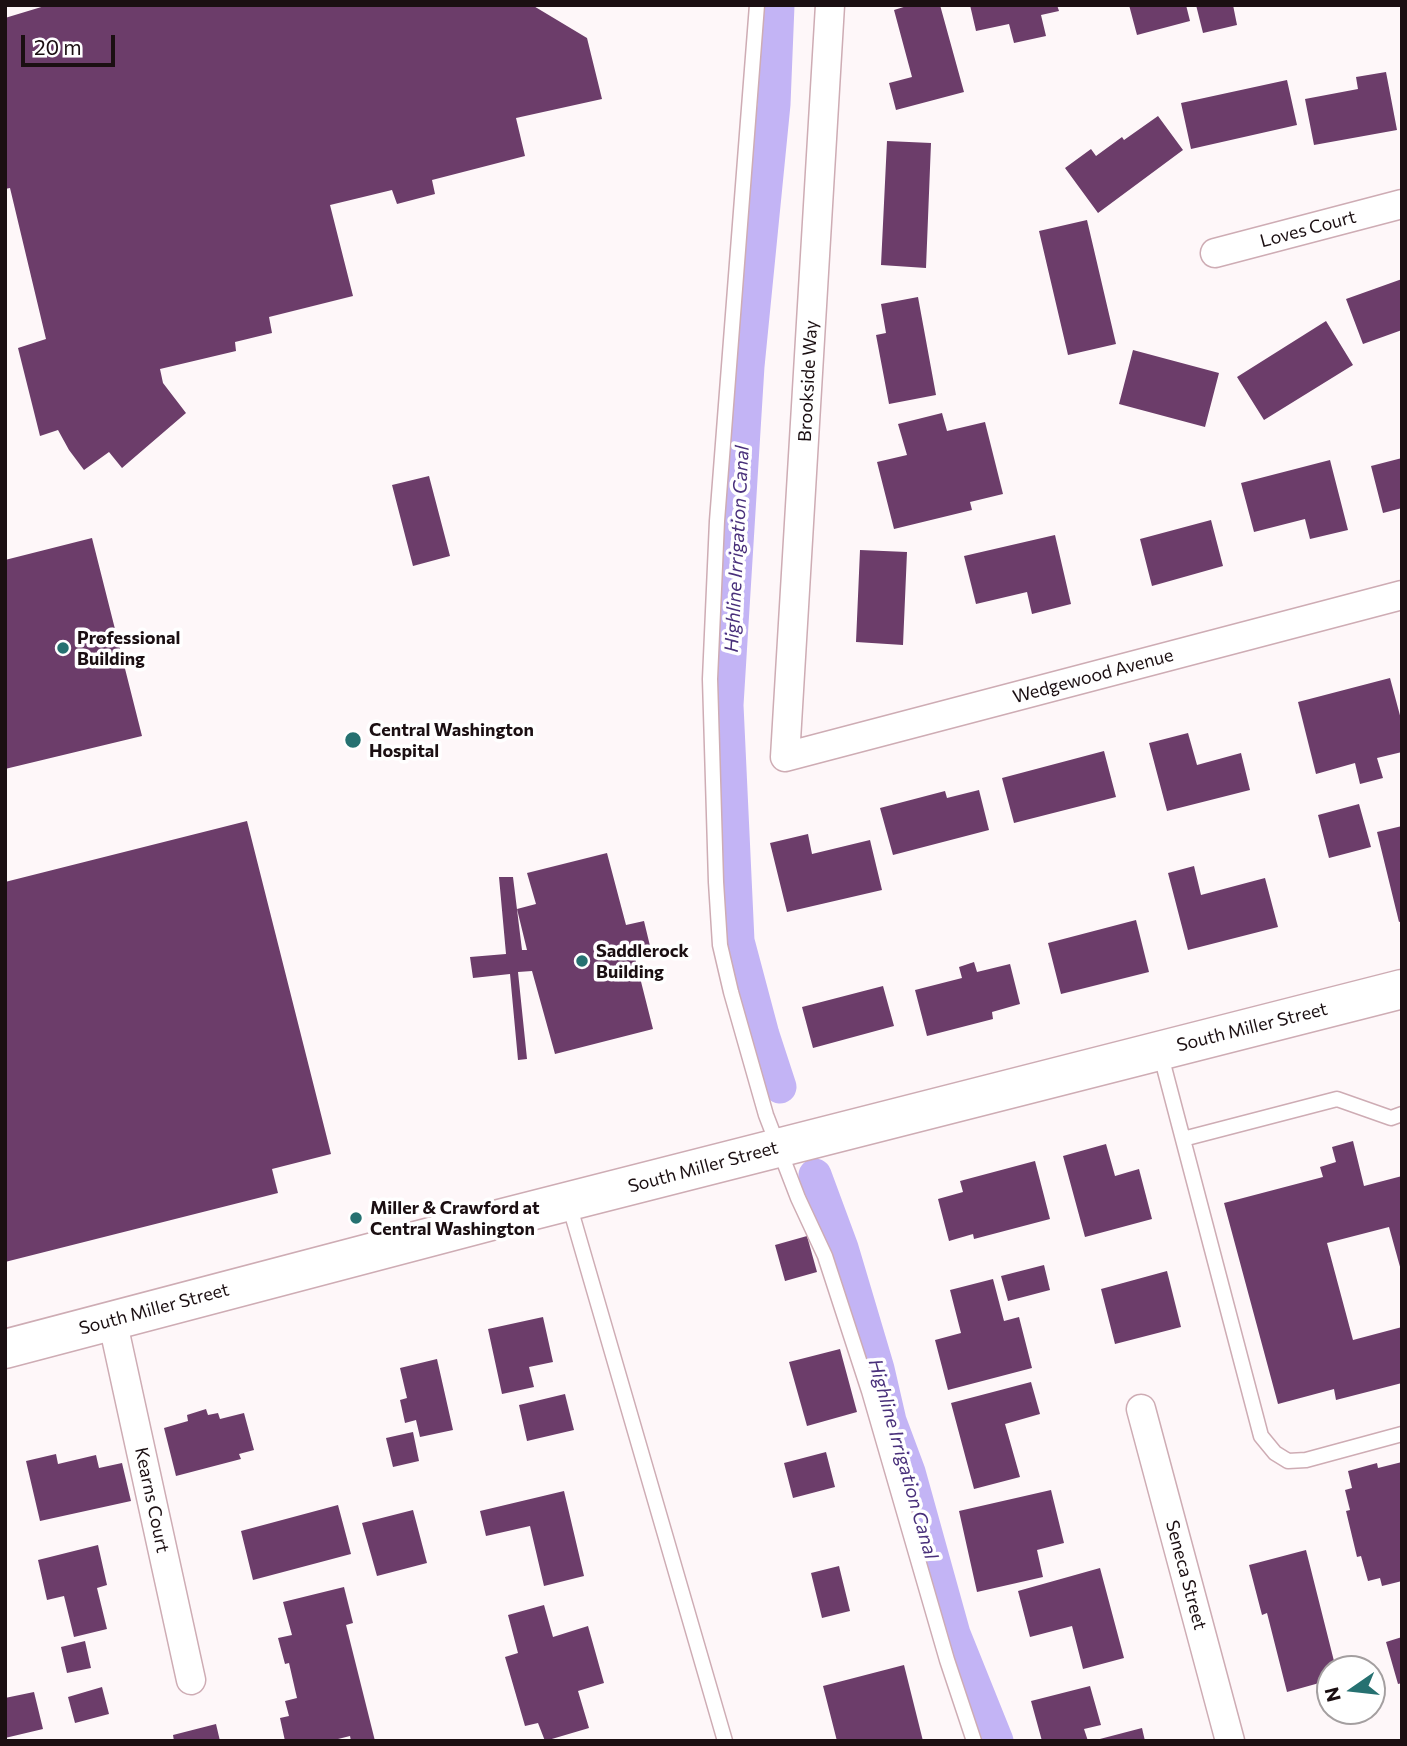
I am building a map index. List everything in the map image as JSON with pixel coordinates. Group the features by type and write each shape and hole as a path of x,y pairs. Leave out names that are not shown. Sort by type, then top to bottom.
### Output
{"street":[{"name":"Brookside Way","path":"785,757 830,5"},
{"name":"Loves Court","path":"1214,253 1402,204"},
{"name":"Wedgewood Avenue","path":"785,757 1402,595"},
{"name":"South Miller Street","path":"5,1349 821,1136 1402,989"},
{"name":"Kearns Court","path":"112,1320 191,1680"},
{"name":"Seneca Street","path":"1141,1409 1230,1741"}],"lane":[{"path":"757,5 717,521 710,679 720,945 754,1073 825,1256 869,1391 947,1660 974,1741"},
{"path":"1159,1050 1261,1436 1275,1453 1288,1461 1306,1460 1402,1434"},
{"path":"1183,1139 1337,1099 1391,1118 1402,1114"},
{"path":"569,1202 724,1741"}],"building":[{"path":"48,5 532,5 587,38 602,99 516,118 525,156 432,180 435,194 397,204 392,190 330,205 353,296 269,317 272,333 235,342 236,351 160,369 163,383 186,413 122,468 109,452 84,470 58,430 40,436 18,348 46,339 10,188 5,189 5,18"},
{"path":"910,5 940,5 964,92 896,110 889,83 912,77 894,10"},
{"path":"970,5 1057,5 1059,11 1041,15 1046,36 1014,43 1009,24 976,31"},
{"path":"1129,5 1186,5 1190,21 1137,35"},
{"path":"1196,5 1233,5 1237,25 1203,33"},
{"path":"1386,72 1397,130 1314,145 1305,99 1358,89 1356,77"},
{"path":"1287,80 1297,125 1191,149 1181,103"},
{"path":"1158,116 1183,150 1098,213 1065,168 1091,149 1096,156"},
{"path":"887,141 931,143 926,268 881,265"},
{"path":"1087,220 1116,344 1068,355 1039,231"},
{"path":"1402,279 1402,330 1363,344 1346,299"},
{"path":"918,297 936,395 889,404 876,335 886,333 881,304"},
{"path":"1326,321 1353,365 1264,420 1237,377"},
{"path":"1133,350 1219,373 1205,427 1119,404"},
{"path":"942,413 947,431 985,422 1003,494 970,502 972,510 894,529 877,462 907,455 898,424"},
{"path":"1402,458 1402,508 1383,513 1371,466"},
{"path":"1330,460 1348,530 1310,539 1305,519 1254,532 1241,483"},
{"path":"429,476 450,556 413,566 392,485"},
{"path":"1211,520 1223,566 1152,586 1140,539"},
{"path":"1055,535 1071,604 1032,614 1027,592 976,604 964,556"},
{"name":"Professional Building","path":"92,538 142,736 5,769 5,560"},
{"path":"860,550 907,552 903,645 856,642"},
{"path":"1390,678 1402,723 1402,752 1377,758 1383,778 1360,784 1355,763 1316,774 1298,702"},
{"path":"1188,733 1197,765 1241,753 1250,790 1167,811 1149,743"},
{"path":"1104,751 1116,797 1014,823 1002,778"},
{"path":"979,790 989,830 893,855 880,808 945,791 947,798"},
{"path":"1359,804 1371,847 1329,858 1318,815"},
{"path":"247,821 331,1154 272,1169 278,1193 5,1262 5,882"},
{"path":"1402,826 1402,921 1399,922 1377,832"},
{"path":"808,834 812,854 870,840 882,890 787,912 770,843"},
{"name":"Saddlerock Building","path":"607,853 626,925 644,921 650,946 633,950 653,1029 555,1054 532,971 518,972 527,1059 518,1060 510,974 473,978 470,957 506,954 499,877 513,877 522,950 527,950 517,909 536,904 527,873"},
{"path":"1194,866 1201,895 1265,878 1278,927 1188,950 1168,873"},
{"path":"1136,920 1149,972 1061,994 1048,943"},
{"path":"974,962 977,972 1010,964 1020,1004 992,1012 993,1019 927,1036 915,990 962,978 959,967"},
{"path":"883,986 894,1026 813,1048 802,1007"},
{"path":"1353,1141 1364,1186 1402,1176 1402,1274 1389,1227 1327,1243 1353,1340 1402,1327 1402,1383 1336,1400 1334,1389 1278,1404 1224,1203 1323,1177 1320,1167 1336,1162 1332,1147"},
{"path":"1106,1144 1115,1176 1139,1169 1152,1219 1085,1237 1063,1156"},
{"path":"1035,1161 1050,1219 974,1239 973,1234 949,1241 938,1199 963,1192 960,1181"},
{"path":"807,1236 817,1272 785,1281 775,1245"},
{"path":"1044,1265 1050,1290 1008,1301 1001,1276"},
{"path":"1167,1271 1181,1327 1115,1344 1101,1289"},
{"path":"993,1279 1004,1321 1019,1317 1032,1368 948,1390 935,1340 961,1333 950,1290"},
{"path":"543,1317 553,1362 529,1367 534,1387 502,1394 488,1329"},
{"path":"840,1349 857,1412 807,1426 789,1362"},
{"path":"437,1359 453,1430 420,1437 416,1420 405,1423 400,1400 407,1398 400,1368"},
{"path":"1031,1382 1040,1414 1005,1424 1020,1477 974,1489 951,1403"},
{"path":"565,1394 574,1430 527,1441 519,1405"},
{"path":"206,1409 208,1415 218,1413 220,1419 244,1413 254,1450 239,1454 241,1459 176,1476 164,1428 188,1421 187,1415"},
{"path":"413,1432 419,1461 393,1467 386,1438"},
{"path":"826,1452 835,1487 793,1498 784,1463"},
{"path":"56,1454 58,1464 96,1455 99,1468 122,1463 131,1501 40,1521 26,1461"},
{"path":"1402,1462 1402,1581 1382,1586 1380,1578 1368,1581 1361,1556 1357,1557 1346,1511 1350,1510 1345,1490 1352,1488 1348,1471 1377,1463 1378,1468"},
{"path":"1051,1490 1064,1543 1037,1550 1043,1577 977,1592 959,1511"},
{"path":"564,1491 584,1576 544,1586 530,1526 486,1536 480,1511"},
{"path":"338,1505 351,1554 253,1580 241,1531"},
{"path":"413,1510 427,1563 377,1576 362,1523"},
{"path":"98,1545 107,1585 97,1588 107,1629 74,1637 64,1596 47,1600 38,1560"},
{"path":"1306,1550 1332,1655 1316,1655 1316,1684 1287,1692 1267,1613 1262,1615 1249,1565"},
{"path":"839,1566 850,1611 822,1618 811,1573"},
{"path":"1100,1568 1124,1658 1083,1669 1072,1626 1030,1637 1018,1591"},
{"path":"344,1587 353,1623 346,1625 375,1741 351,1741 350,1736 330,1741 285,1741 280,1718 289,1716 285,1701 297,1698 289,1663 285,1664 278,1638 292,1635 283,1602"},
{"path":"544,1605 553,1637 588,1626 604,1683 578,1691 589,1728 545,1741 538,1723 525,1726 505,1657 518,1653 508,1615"},
{"path":"1402,1637 1402,1683 1398,1684 1386,1642"},
{"path":"85,1641 91,1668 67,1673 61,1647"},
{"path":"904,1665 923,1741 837,1741 823,1686"},
{"path":"1090,1686 1101,1725 1084,1729 1088,1741 1042,1741 1031,1701"},
{"path":"102,1687 109,1714 75,1723 68,1697"},
{"path":"34,1692 43,1729 5,1738 5,1698"},
{"path":"216,1724 220,1741 174,1741 173,1735"},
{"path":"1142,1728 1145,1741 1096,1741 1096,1740"}],"waterway":[{"name":"Highline Irrigation Canal","path":"778,5 774,104 748,366 727,705 738,941 780,1087"},
{"name":"Highline Irrigation Canal","path":"815,1175 842,1248 878,1369 890,1421 909,1472 954,1634 997,1741"}],"place":[{"name":"Professional Building","path":"63,648"},
{"name":"Central Washington Hospital","path":"353,740"},
{"name":"Saddlerock Building","path":"582,961"},
{"name":"Miller & Crawford at Central Washington","path":"356,1218"}]}
